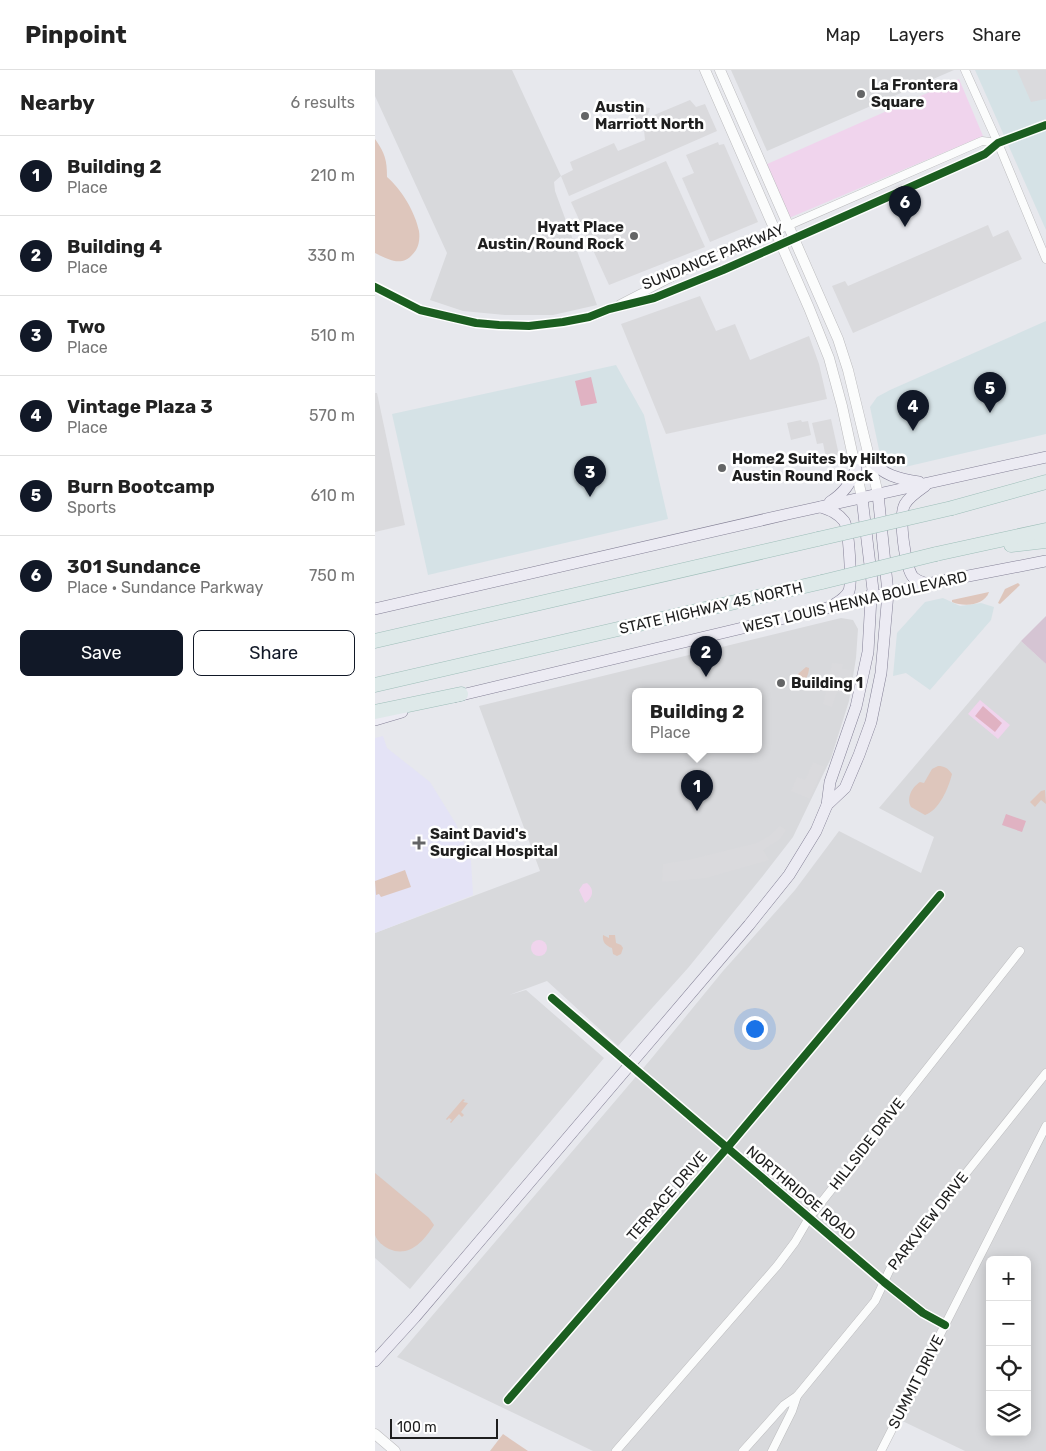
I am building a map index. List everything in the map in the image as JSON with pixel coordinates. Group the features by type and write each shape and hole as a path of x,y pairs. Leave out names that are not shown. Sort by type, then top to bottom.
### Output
{"highway":[{"path":"375,641 952,508 1046,482"},
{"path":"952,508 1046,491"},
{"name":"STATE HIGHWAY 45 NORTH","path":"375,685 1046,530"},
{"path":"936,554 1046,541"},
{"path":"375,712 461,694"}],"main road":[{"path":"375,610 1046,457"},
{"path":"869,458 878,468 894,477 928,484"},
{"path":"821,507 841,495 855,469"},
{"path":"927,584 914,578 908,568 902,515 905,503 928,484"},
{"path":"827,806 845,788 859,755 873,711 881,673 888,593 878,494"},
{"path":"375,1361 415,1317 749,926 789,875 816,831 827,806 830,782 857,708 868,652 873,590 862,498"},
{"path":"821,507 837,514 846,524 851,578 849,591 833,606"},
{"name":"WEST LOUIS HENNA BOULEVARD","path":"375,720 461,694 927,584 1046,561"},
{"path":"857,708 873,711"}],"street":[{"path":"705,70 782,244 831,364 862,498"},
{"path":"720,70 840,346 878,494"},
{"path":"965,70 999,143 1046,259"},
{"name":"SUNDANCE PARKWAY","path":"609,309 653,298 794,239 985,154 999,143 1027,130 1046,125"},
{"name":"SUNDANCE PARKWAY","path":"375,287 420,310 476,323 499,326 529,326 589,317 609,309 684,271 982,141 999,143"},
{"name":"TERRACE DRIVE","path":"508,1400 727,1148 940,895"},
{"name":"HILLSIDE DRIVE","path":"616,1451 777,1266 795,1242 809,1218 1020,951"},
{"name":"NORTHRIDGE ROAD","path":"552,998 884,1282 923,1313 945,1325"},
{"name":"PARKVIEW DRIVE","path":"743,1451 784,1405 797,1396 875,1301 891,1267 906,1247 1046,1073"},
{"name":"SUMMIT DRIVE","path":"881,1451 1046,1126"},
{"path":"1038,1143 1046,1147"},
{"name":"PARKVIEW DRIVE","path":"772,1451 792,1411 797,1396"},
{"path":"375,1434 395,1451"}],"shaded area":[{"path":"375,70 512,70 561,176 554,182 555,191 597,305 553,315 505,315 463,311 430,300 447,253 375,96"},
{"name":"La Frontera Square","path":"731,70 954,70 767,151"},
{"path":"975,70 1046,70 1046,230"},
{"path":"1017,70 1046,70 1046,99 1031,102"},
{"path":"959,79 983,136 789,218 765,165"},
{"path":"690,100 696,107 705,104 717,131 569,196 561,176 573,170 570,162 614,143 618,151 645,140 644,130 632,127 637,106 650,108 647,118"},
{"path":"375,139 385,157 387,177 398,188 407,202 419,231 419,241 416,250 411,256 402,261 392,260 375,253"},
{"path":"718,142 719,145 724,144 758,222 710,242 682,178 694,173 686,155"},
{"path":"666,161 705,247 609,285 571,202"},
{"path":"988,225 993,237 1008,230 1022,259 853,333 832,286 845,281 848,286"},
{"path":"700,296 716,331 735,324 750,360 809,336 819,364 827,399 666,434 621,324"},
{"path":"1046,321 1046,434 905,467 893,467 881,459 870,407 877,397"},
{"path":"616,365 644,415 668,519 428,575 392,414"},
{"path":"591,377 597,403 581,406 575,381"},
{"path":"375,393 377,393 405,525 375,532"},
{"path":"831,419 839,455 826,458 823,443 817,444 812,423"},
{"path":"801,420 802,422 808,421 811,435 791,440 787,423"},
{"path":"1018,583 1020,585 1000,604 998,603 1005,589"},
{"path":"989,592 978,603 962,605 952,602 952,600"},
{"path":"943,598 960,606 981,603 994,607 991,620 930,690 906,673 893,676 897,633 925,602"},
{"path":"1046,616 1046,664 1021,641"},
{"path":"841,618 853,620 858,629 856,658 849,701 831,758 793,837 688,968 618,1046 547,981 509,995 526,990 604,1058 410,1289 375,1258 375,933 540,871 479,706"},
{"path":"1021,641 1046,664 1046,1451 965,1451 894,1417 877,1451 593,1451 397,1357 651,1059 723,971 795,890 839,831 921,873 934,837 879,808"},
{"path":"832,663 843,664 842,669 852,670 847,694 837,692 832,707 823,704"},
{"path":"806,667 809,668 807,676 798,685 796,682 798,674"},
{"path":"980,700 1010,725 998,739 968,714"},
{"path":"983,706 1002,723 995,732 975,716"},
{"name":"Saint David's Surgical Hospital","path":"383,736 387,748 430,782 456,824 471,861 473,895 375,933 375,738"},
{"path":"813,762 824,767 810,799 791,791 797,777 805,780"},
{"path":"938,766 946,768 952,774 946,792 939,804 930,813 925,815 911,807 910,796 915,787 920,782 924,783 932,769"},
{"path":"1045,790 1046,804 1041,800 1035,807 1030,802 1041,791"},
{"path":"1006,814 1026,821 1022,832 1002,825"},
{"path":"780,826 786,830 780,839 763,850 769,860 706,878 662,882 663,864 688,860 757,843 769,836"},
{"path":"405,870 411,887 381,897 379,894 376,895 375,881"},
{"path":"587,883 590,885 592,893 590,899 585,903 579,890 583,884"},
{"path":"603,935 609,938 609,935 615,935 616,943 623,948 621,954 617,956 613,954 612,948 604,942"},
{"path":"536,940 542,940 547,945 545,954 536,956 531,951 531,945"},
{"path":"463,1099 465,1100 463,1102 468,1103 461,1112 464,1115 462,1117 459,1114 451,1123 452,1120 446,1119"},
{"path":"375,1173 429,1218 434,1225 421,1242 409,1250 396,1251 389,1249 375,1235"},
{"path":"503,1434 528,1451 490,1451"}],"cycle path":[{"path":"375,287 420,310 476,323 529,326 589,317 609,309 654,298 723,270 985,154 998,143 1046,125"},
{"path":"508,1400 727,1148 940,895"},
{"path":"552,998 884,1282 923,1313 945,1325"}],"place":[{"name":"La Frontera Square","path":"861,94"},
{"name":"Austin Marriott North","path":"585,116"},
{"name":"301 Sundance","path":"905,227"},
{"name":"Hyatt Place Austin/Round Rock","path":"634,236"},
{"name":"Burn Bootcamp","path":"990,413"},
{"name":"Vintage Plaza 3","path":"913,431"},
{"name":"Home2 Suites by Hilton Austin Round Rock","path":"722,468"},
{"name":"Two","path":"590,497"},
{"name":"Building 4","path":"706,677"},
{"name":"Building 1","path":"781,683"},
{"name":"Building 2","path":"697,811"},
{"name":"Saint David's Surgical Hospital","path":"419,843"}]}
